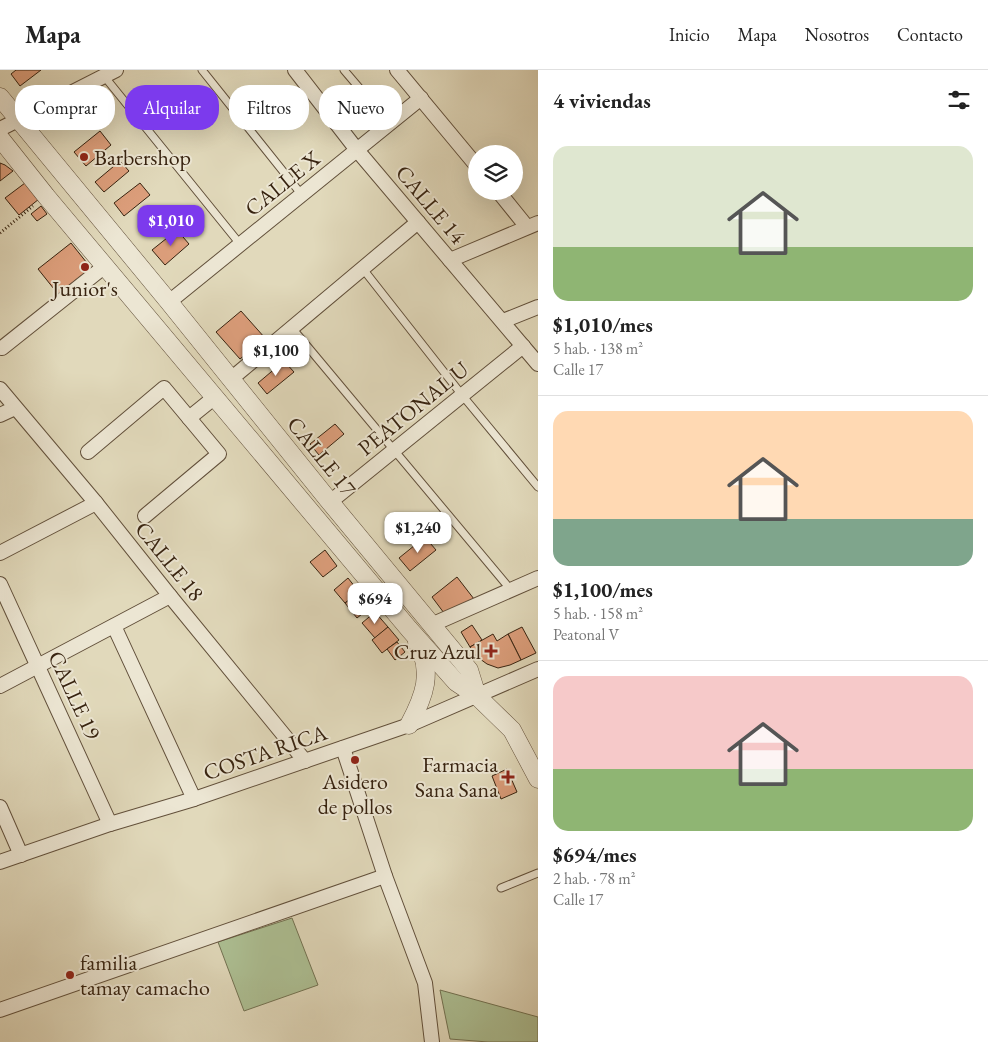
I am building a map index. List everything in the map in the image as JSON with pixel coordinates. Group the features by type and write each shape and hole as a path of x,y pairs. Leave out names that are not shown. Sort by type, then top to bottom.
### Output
{"street":[{"name":"CALLE 14","path":"295,70 357,150 538,364"},
{"path":"397,70 468,155"},
{"path":"82,85 106,72"},
{"name":"CALLE 17","path":"0,97 15,116"},
{"name":"CALLE X","path":"402,114 421,98"},
{"path":"0,128 15,121"},
{"name":"CALLE 17","path":"26,130 170,302 330,502 469,670 477,696"},
{"name":"CALLE X","path":"170,302 382,130"},
{"name":"CALLE 17","path":"0,138 46,196 410,629 456,682 477,696"},
{"path":"450,260 533,225 507,200"},
{"path":"231,379 418,222"},
{"path":"2,348 105,266"},
{"path":"503,321 538,307"},
{"name":"PEATONAL U","path":"330,502 523,346"},
{"path":"88,452 164,388 219,454 145,516"},
{"name":"CALLE 18","path":"0,389 96,503 306,761"},
{"path":"189,418 215,397"},
{"path":"0,415 15,408"},
{"path":"0,553 96,503"},
{"path":"431,625 538,578"},
{"name":"CALLE 19","path":"0,584 110,824"},
{"path":"0,686 170,596"},
{"path":"114,626 194,799"},
{"path":"409,725 422,702 426,676 422,651 410,629"},
{"name":"COSTA RICA","path":"0,862 110,824 194,799 409,725 538,669"},
{"path":"477,696 512,730 534,760 538,779"},
{"path":"343,748 385,876 425,983 432,1042"},
{"path":"0,807 21,855"},
{"path":"0,1010 385,876"}],"lane":[{"path":"202,70 302,195"},
{"path":"344,70 357,85"},
{"path":"106,72 240,244"},
{"path":"363,269 462,395 538,487"},
{"path":"292,328 511,590"},
{"path":"501,888 538,873"}],"path":[{"path":"0,233 46,196"}],"green space":[{"path":"292,918 318,985 244,1011 218,942"},
{"path":"440,990 538,1017 538,1042 488,1042 450,1039"}],"building":[{"path":"16,70 41,70 21,85 19,85 11,74"},
{"path":"100,131 111,145 86,166 74,152"},
{"path":"120,161 129,171 104,192 95,182"},
{"path":"0,163 13,171 0,181"},
{"path":"25,183 39,199 19,215 5,198"},
{"path":"140,183 150,195 124,216 114,203"},
{"path":"41,206 47,214 37,221 31,214"},
{"path":"177,230 189,244 165,265 152,250"},
{"path":"71,243 91,268 58,294 38,269"},
{"path":"241,311 265,338 240,359 216,332"},
{"path":"284,361 294,372 267,394 258,383"},
{"path":"335,424 344,434 319,455 310,444"},
{"path":"425,537 436,550 410,571 399,558"},
{"path":"325,550 337,566 323,577 310,562"},
{"path":"457,577 474,599 444,613 432,597"},
{"path":"348,578 359,592 345,603 334,590"},
{"path":"356,595 367,610 357,618 345,603"},
{"path":"375,612 388,627 375,638 362,623"},
{"path":"472,625 482,640 470,647 461,632"},
{"path":"388,627 399,640 382,653 372,640"},
{"path":"522,627 536,653 521,660 508,634"},
{"path":"493,634 497,641 508,634 521,660 498,668 487,664 476,656 470,647"},
{"path":"397,642 405,652 395,660 387,649"},
{"path":"507,769 517,792 501,799 492,776"}],"place":[{"name":"Barbershop","path":"84,157"},
{"name":"Junior's","path":"85,267"},
{"name":"Cruz Azul","path":"491,651"},
{"name":"Asidero de pollos","path":"355,760"},
{"name":"Farmacia Sana Sana","path":"508,777"},
{"name":"familia tamay camacho","path":"70,975"}]}
